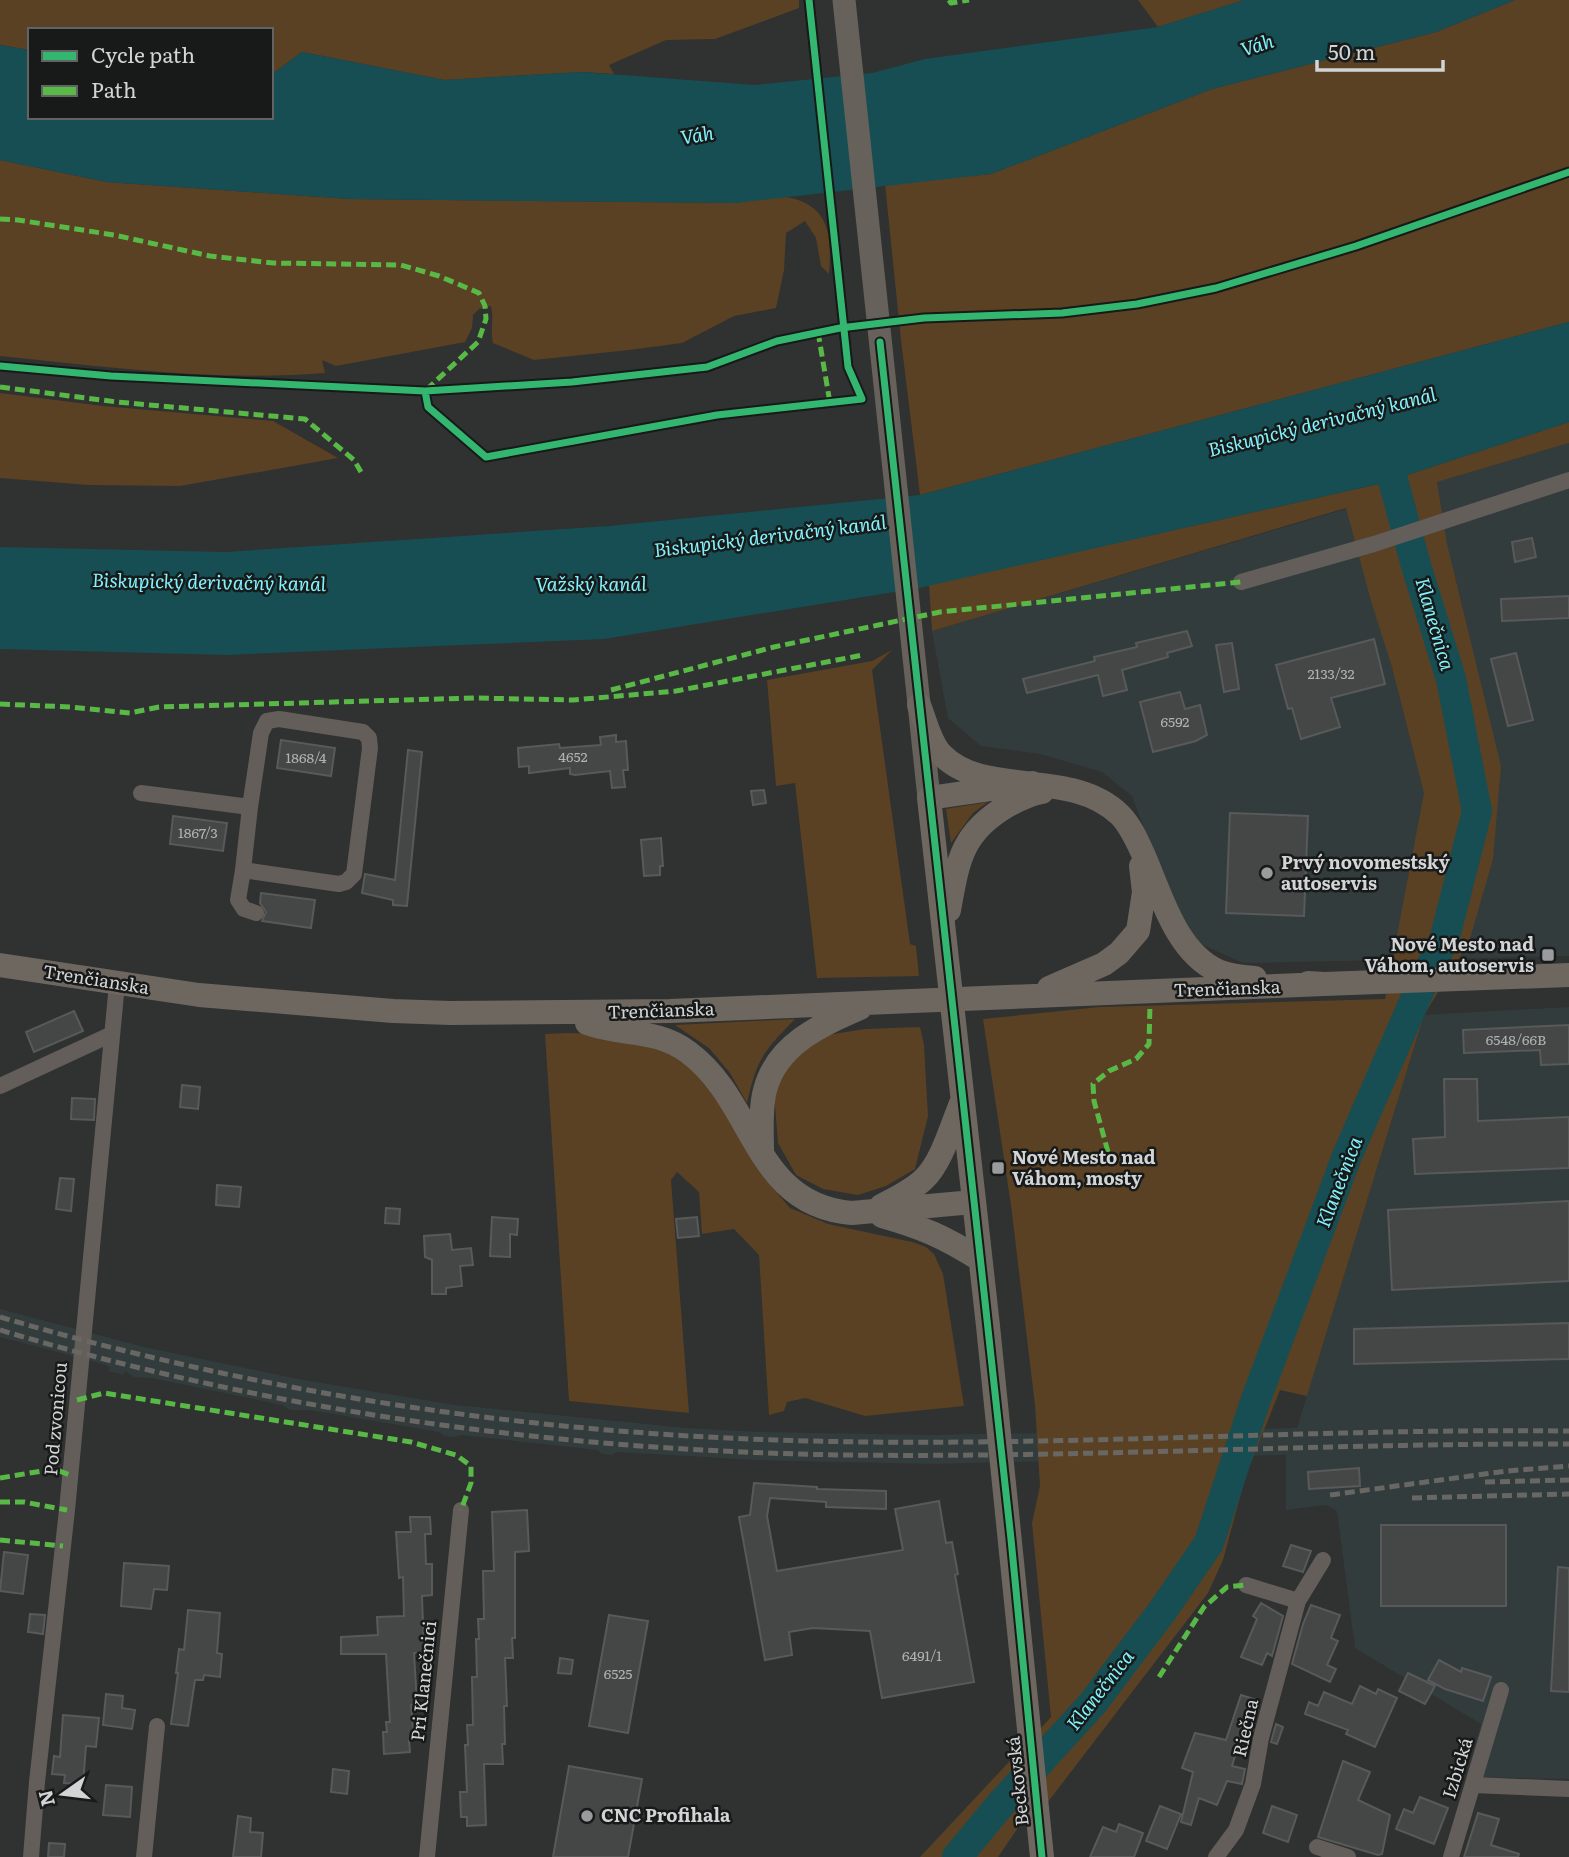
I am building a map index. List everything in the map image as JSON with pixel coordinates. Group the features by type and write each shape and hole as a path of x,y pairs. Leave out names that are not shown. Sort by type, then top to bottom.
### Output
{"main road":[{"path":"844,0 929,798 1032,783"},
{"path":"919,705 938,752 955,766 971,774 1067,788 1092,797 1119,814 1139,844 1183,939 1193,952 1218,971 1236,976 1324,984 1569,975"},
{"path":"945,936 957,867 977,828 991,816 1035,793 1067,788"},
{"name":"Beckovská","path":"929,798 1004,1477 1042,1857"},
{"path":"1027,996 1104,964 1119,953 1138,931 1144,892 1139,844"},
{"name":"Trenčianska","path":"0,965 199,995 393,1011 568,1014 1324,984"},
{"path":"762,1150 762,1107 765,1089 773,1069 783,1055 799,1039 822,1024 875,1002"},
{"path":"568,1014 598,1027 660,1036 684,1049 712,1074 778,1178 813,1204 838,1212 867,1212 973,1202"},
{"path":"867,1212 902,1195 924,1179 935,1166 963,1100"},
{"path":"867,1212 924,1228 948,1239 979,1259"}],"street":[{"path":"1241,582 1374,544 1569,480"},
{"path":"243,870 339,884 346,883 354,874 370,748 369,738 363,732 279,719 267,721 261,733 238,900 244,909 256,913"},
{"path":"141,793 250,807"},
{"name":"Pod zvonicou","path":"31,1857 117,984"},
{"path":"0,1086 112,1034"},
{"name":"Pri Klanečnici","path":"427,1857 461,1510"},
{"name":"Riečna","path":"1216,1857 1236,1829 1253,1784 1261,1738 1298,1601 1323,1560"},
{"path":"1246,1585 1298,1601"},
{"name":"Izbická","path":"1451,1857 1502,1690"},
{"path":"144,1857 157,1726"},
{"path":"1473,1785 1569,1789"},
{"path":"1317,1847 1348,1857"}],"shaded area":[{"path":"0,0 799,0 799,8 715,39 666,40 609,65 614,74 582,72 444,80 302,52 273,74 273,28 28,28 28,50 0,45"},
{"path":"1138,0 1244,0 1158,27"},
{"path":"1515,0 1569,0 1569,322 920,495 885,184 991,174 1212,89 1436,32"},
{"path":"0,160 107,182 350,199 735,203 767,197 786,197 801,201 820,215 830,247 829,274 821,266 816,238 805,221 786,233 784,270 776,308 734,316 682,343 534,360 493,343 491,306 479,309 473,315 472,328 465,342 336,366 322,360 325,373 244,376 203,374 121,369 0,356"},
{"path":"0,393 103,406 273,421 338,458 180,486 89,485 0,478"},
{"path":"1569,422 1569,443 1437,482 1447,544 1501,766 1493,859 1469,942 1424,1015 1307,1396 1280,1390 1246,1475 1223,1560 1208,1593 1041,1811 1022,1822 998,1857 920,1857 1051,1717 1032,1523 1040,1486 1035,1405 1011,1205 983,1019 1100,1007 1385,999 1424,793 1392,667 1346,508 932,631 929,585 1383,483"},
{"path":"1569,443 1569,956 1243,963 1192,940 1168,892 1132,796 1102,772 1040,754 981,746 948,718 932,631"},
{"path":"892,650 872,670 910,944 916,946 919,976 817,978 795,783 776,786 767,680 872,661"},
{"path":"988,802 973,813 951,843 946,809"},
{"path":"1569,1007 1569,1779 1466,1777 1481,1724 1355,1648 1337,1511 1326,1505 1286,1510 1286,1455 933,1464 756,1460 617,1452 612,1455 602,1454 598,1450 461,1435 445,1436 439,1432 310,1410 290,1410 282,1405 152,1378 134,1377 125,1371 124,1375 109,1371 110,1367 103,1364 0,1337 0,1309 144,1347 303,1380 455,1405 686,1428 932,1435 1297,1428 1424,1015"},
{"path":"795,1019 763,1056 754,1075 747,1103 730,1073 709,1048 675,1025"},
{"path":"920,1027 924,1045 928,1116 915,1169 886,1186 858,1195 823,1189 796,1175 778,1143 774,1093 793,1059 827,1035 865,1029"},
{"path":"545,1034 621,1034 695,1062 765,1179 790,1208 828,1224 912,1242 926,1247 934,1254 943,1274 964,1406 865,1416 805,1398 787,1402 784,1411 769,1415 759,1255 734,1229 702,1234 699,1192 677,1172 671,1180 689,1413 569,1401"}],"water":[{"name":"Váh","path":"1244,0 1515,0 1436,32 1212,89 991,174 735,203 350,199 107,182 0,160 0,45 28,50 28,119 273,119 273,74 302,52 444,80 582,72 755,85 872,73 925,59 1158,27"},
{"name":"Važský kanál","path":"1569,322 1569,422 1383,483 919,588 604,639 227,655 0,649 0,547 226,552 609,526 920,495"}],"building":[{"path":"1532,538 1536,557 1515,562 1512,542"},
{"path":"1569,596 1569,618 1502,621 1501,599"},
{"path":"1187,631 1192,646 1167,653 1168,657 1122,670 1127,690 1103,696 1098,675 1027,693 1023,679 1095,661 1094,657 1137,647 1136,643"},
{"path":"1374,639 1385,684 1331,698 1340,727 1301,739 1292,708 1288,709 1276,665"},
{"path":"1232,643 1239,689 1224,692 1216,645"},
{"path":"1516,653 1533,720 1508,726 1491,659"},
{"path":"1180,692 1185,709 1200,705 1207,735 1196,741 1153,752 1140,702"},
{"path":"616,735 616,742 626,741 628,770 623,770 625,787 612,788 610,771 575,775 570,774 570,768 529,773 529,766 519,767 518,748 559,744 560,748 601,745 600,737"},
{"path":"281,740 335,748 331,776 277,768"},
{"path":"408,750 422,752 407,906 393,905 393,900 362,893 365,874 395,880"},
{"path":"764,790 766,803 753,805 751,791"},
{"path":"1230,813 1308,816 1304,916 1226,913"},
{"path":"173,816 227,823 223,851 170,844"},
{"path":"661,838 663,866 660,866 660,875 644,876 641,840"},
{"path":"261,893 315,900 311,928 262,921 266,912 260,903"},
{"path":"74,1011 83,1031 34,1052 26,1032"},
{"path":"1569,1025 1569,1064 1541,1065 1540,1050 1464,1053 1463,1030"},
{"path":"1444,1079 1477,1079 1478,1121 1569,1117 1569,1168 1415,1174 1413,1139 1445,1137"},
{"path":"182,1085 200,1087 198,1109 180,1107"},
{"path":"72,1098 95,1099 94,1120 71,1119"},
{"path":"60,1178 74,1179 71,1211 56,1209"},
{"path":"217,1185 241,1187 239,1207 216,1205"},
{"path":"1569,1201 1569,1281 1392,1290 1388,1210"},
{"path":"386,1208 400,1209 399,1224 385,1223"},
{"path":"492,1217 518,1219 517,1235 510,1234 510,1257 490,1256"},
{"path":"697,1217 699,1236 678,1238 676,1219"},
{"path":"450,1234 452,1250 471,1248 473,1265 460,1266 462,1286 446,1288 446,1294 432,1294 432,1260 425,1257 424,1236"},
{"path":"1569,1323 1569,1359 1354,1364 1354,1329"},
{"path":"1359,1468 1360,1486 1309,1489 1308,1472"},
{"path":"754,1483 817,1489 886,1491 886,1509 826,1507 826,1502 770,1498 767,1516 777,1571 903,1550 895,1509 939,1501 946,1543 952,1542 958,1574 955,1575 974,1682 882,1698 870,1631 813,1628 789,1632 792,1655 765,1660 739,1517 750,1515"},
{"path":"527,1510 529,1551 515,1552 515,1638 512,1638 513,1658 505,1658 507,1706 504,1706 503,1764 484,1764 486,1825 467,1826 467,1817 461,1817 460,1792 467,1792 465,1745 468,1745 467,1725 473,1725 472,1677 477,1677 478,1619 484,1619 483,1571 494,1571 492,1512"},
{"path":"410,1517 430,1517 431,1534 425,1534 426,1564 432,1564 432,1595 422,1596 424,1653 414,1653 417,1704 411,1705 414,1739 409,1740 410,1752 384,1754 383,1732 387,1732 386,1722 390,1722 386,1654 341,1654 341,1637 378,1635 377,1617 404,1616 403,1577 399,1578 396,1532 411,1532"},
{"path":"1381,1525 1506,1525 1506,1606 1381,1606"},
{"path":"1291,1545 1311,1551 1303,1572 1283,1566"},
{"path":"4,1552 28,1555 23,1594 0,1591"},
{"path":"124,1563 169,1566 167,1590 154,1589 151,1609 121,1606"},
{"path":"1558,1567 1569,1568 1569,1692 1551,1691"},
{"path":"1261,1603 1283,1616 1272,1656 1267,1653 1262,1665 1241,1657 1257,1619 1253,1616"},
{"path":"1311,1605 1340,1615 1331,1638 1338,1641 1327,1665 1336,1669 1330,1682 1292,1664"},
{"path":"188,1610 220,1613 217,1653 222,1654 220,1677 204,1675 203,1680 195,1680 188,1726 171,1724 179,1649 184,1650"},
{"path":"30,1614 45,1615 43,1634 28,1632"},
{"path":"609,1615 648,1621 628,1733 589,1726"},
{"path":"560,1658 573,1660 571,1674 558,1673"},
{"path":"1439,1660 1461,1672 1462,1668 1491,1677 1483,1701 1445,1689 1428,1680"},
{"path":"1408,1673 1435,1686 1425,1704 1399,1691"},
{"path":"1360,1686 1376,1694 1378,1689 1397,1698 1375,1747 1346,1734 1348,1730 1305,1714 1309,1702 1318,1706 1324,1692 1352,1704"},
{"path":"106,1694 123,1696 122,1708 135,1710 132,1729 103,1725"},
{"path":"1241,1695 1260,1701 1251,1736 1242,1733 1232,1766 1245,1769 1242,1784 1227,1781 1217,1805 1199,1798 1191,1825 1181,1822 1193,1772 1182,1768 1195,1733 1226,1740"},
{"path":"63,1715 99,1718 96,1747 86,1746 83,1784 64,1783 65,1775 52,1774 54,1756 60,1757"},
{"path":"1276,1724 1283,1727 1277,1744 1271,1742"},
{"path":"1343,1761 1370,1772 1358,1800 1390,1815 1382,1854 1318,1837"},
{"name":"CNC Profihala","path":"569,1766 642,1779 628,1857 553,1857"},
{"path":"333,1769 349,1771 347,1794 331,1792"},
{"path":"106,1785 132,1787 130,1817 103,1815"},
{"path":"1420,1797 1448,1808 1434,1844 1396,1829 1404,1809 1413,1813"},
{"path":"1160,1806 1181,1814 1167,1849 1146,1841"},
{"path":"1272,1806 1297,1815 1288,1842 1263,1833"},
{"path":"1478,1813 1499,1819 1491,1845 1519,1854 1518,1857 1464,1857"},
{"path":"238,1816 251,1818 250,1832 263,1833 261,1857 233,1857"},
{"path":"1119,1824 1143,1833 1134,1857 1090,1857 1103,1827 1116,1832"},
{"path":"49,1843 65,1844 64,1857 48,1857"}],"waterway":[{"name":"Klanečnica","path":"957,1857 1000,1805 1093,1703 1209,1543 1256,1399 1347,1156 1445,937 1477,811 1451,679 1415,562 1383,443"}],"railway":[{"path":"0,1317 190,1366 383,1403 481,1417 677,1435 775,1440 974,1442 1370,1432 1569,1431"},
{"path":"0,1330 207,1384 313,1405 419,1422 632,1445 739,1452 936,1455 1569,1444"},
{"path":"1330,1495 1507,1471 1569,1466"},
{"path":"1485,1482 1569,1480"},
{"path":"1412,1498 1569,1494"}],"marked path":[{"path":"949,0 951,3 969,0"},
{"path":"0,219 114,235 210,256 273,263 401,265 439,276 479,293 485,306 486,319 478,342 425,391"},
{"path":"818,332 830,403"},
{"path":"0,387 117,402 305,419 354,460 361,472"},
{"path":"611,690 774,647 940,612 1241,582"},
{"path":"0,704 130,713 159,707 474,698 573,700 676,691 863,655"},
{"path":"1108,1152 1094,1101 1093,1084 1109,1071 1136,1059 1149,1044 1150,1004"},
{"path":"77,1400 104,1393 411,1442 456,1455 471,1466 471,1483 461,1510"},
{"path":"0,1478 54,1469 70,1475"},
{"path":"0,1502 24,1502 67,1510"},
{"path":"0,1540 63,1546"},
{"path":"1159,1677 1204,1607 1227,1587 1246,1585"}],"cycle path":[{"path":"425,391 428,407 486,457 717,415 862,399 848,367 809,0"},
{"path":"0,366 111,376 425,391 572,382 707,367 777,341 840,328 924,318 1062,313 1137,304 1216,288 1356,246 1569,172"},
{"path":"880,342 1011,1539 1042,1857"}],"place":[{"name":"Prvý novomestský autoservis","path":"1267,873"},
{"name":"Nové Mesto nad Váhom, autoservis","path":"1548,955"},
{"name":"Nové Mesto nad Váhom, mosty","path":"998,1168"},
{"name":"CNC Profihala","path":"587,1816"}],"water label":[{"name":"Biskupický derivačný kanál","path":"1322,422"},
{"name":"Biskupický derivačný kanál","path":"770,536"},
{"name":"Biskupický derivačný kanál","path":"209,582"}]}
